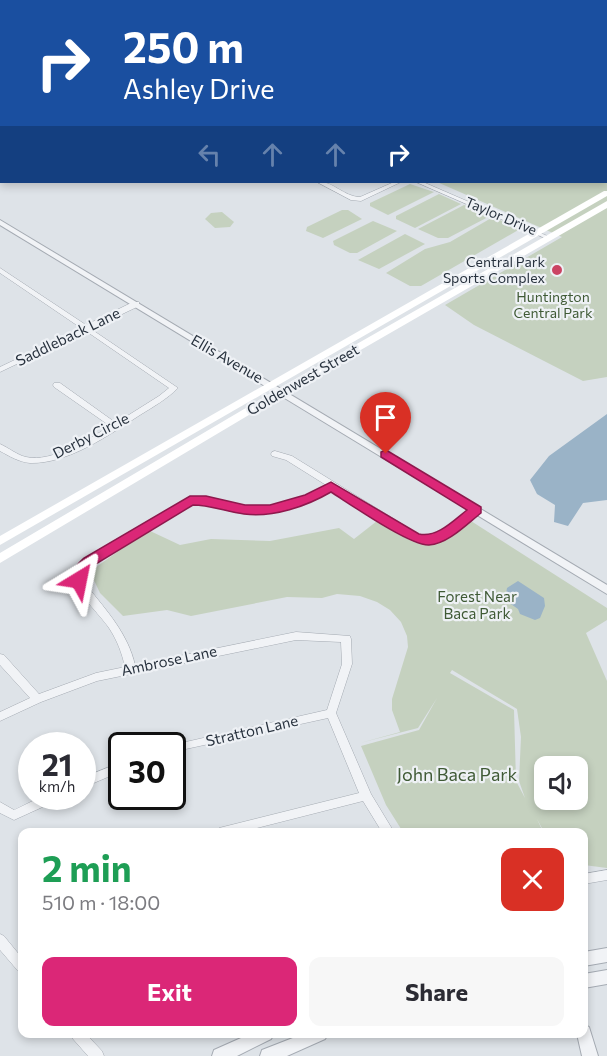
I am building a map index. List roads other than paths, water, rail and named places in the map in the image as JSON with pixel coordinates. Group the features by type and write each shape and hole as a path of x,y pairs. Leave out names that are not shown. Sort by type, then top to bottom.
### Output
{"main road":[{"name":"Goldenwest Street","path":"0,559 277,388 607,193"},
{"name":"Goldenwest Street","path":"0,541 607,203"}],"street":[{"path":"322,183 353,199 362,199 396,183"},
{"name":"Taylor Drive","path":"421,183 549,237"},
{"name":"Ellis Avenue","path":"0,222 607,590"},
{"path":"0,270 88,328"},
{"name":"Saddleback Lane","path":"4,368 136,304"},
{"name":"Derby Circle","path":"0,447 27,460 43,460 81,445 170,393 172,384 88,328"},
{"path":"0,360 4,368"},
{"path":"57,385 114,425"},
{"path":"275,454 289,458 421,540 435,540 476,510"},
{"path":"131,669 128,651 119,630 83,588 79,580 80,570 102,553 190,501 206,501 245,510 270,509 309,499 331,486"},
{"name":"Ambrose Lane","path":"0,717 37,699 96,677 296,636 346,639 347,664 331,713"},
{"path":"0,658 37,699"},
{"path":"331,713 366,796 386,828"},
{"name":"Stratton Lane","path":"186,745 331,713"},
{"path":"240,828 366,796"},
{"path":"0,807 14,815 25,810"},
{"path":"588,878 607,875"},
{"path":"0,940 18,962"},
{"path":"588,958 607,955"},
{"path":"588,980 607,977"},
{"path":"81,1038 97,1056"},
{"path":"220,1056 258,1038"},
{"path":"268,1056 311,1038"},
{"path":"586,1038 590,1056"}],"water":[{"path":"607,414 607,500 583,503 568,526 554,522 555,505 537,494 530,480 549,456"},
{"path":"518,581 544,598 545,606 540,618 535,620 520,614 518,609 505,600 507,588"}],"place":[{"name":"Central Park Sports Complex","path":"557,270"}],"park label":[{"name":"Huntington Central Park","path":"553,306"},
{"name":"Forest Near Baca Park","path":"477,606"},
{"name":"John Baca Park","path":"457,775"}]}
